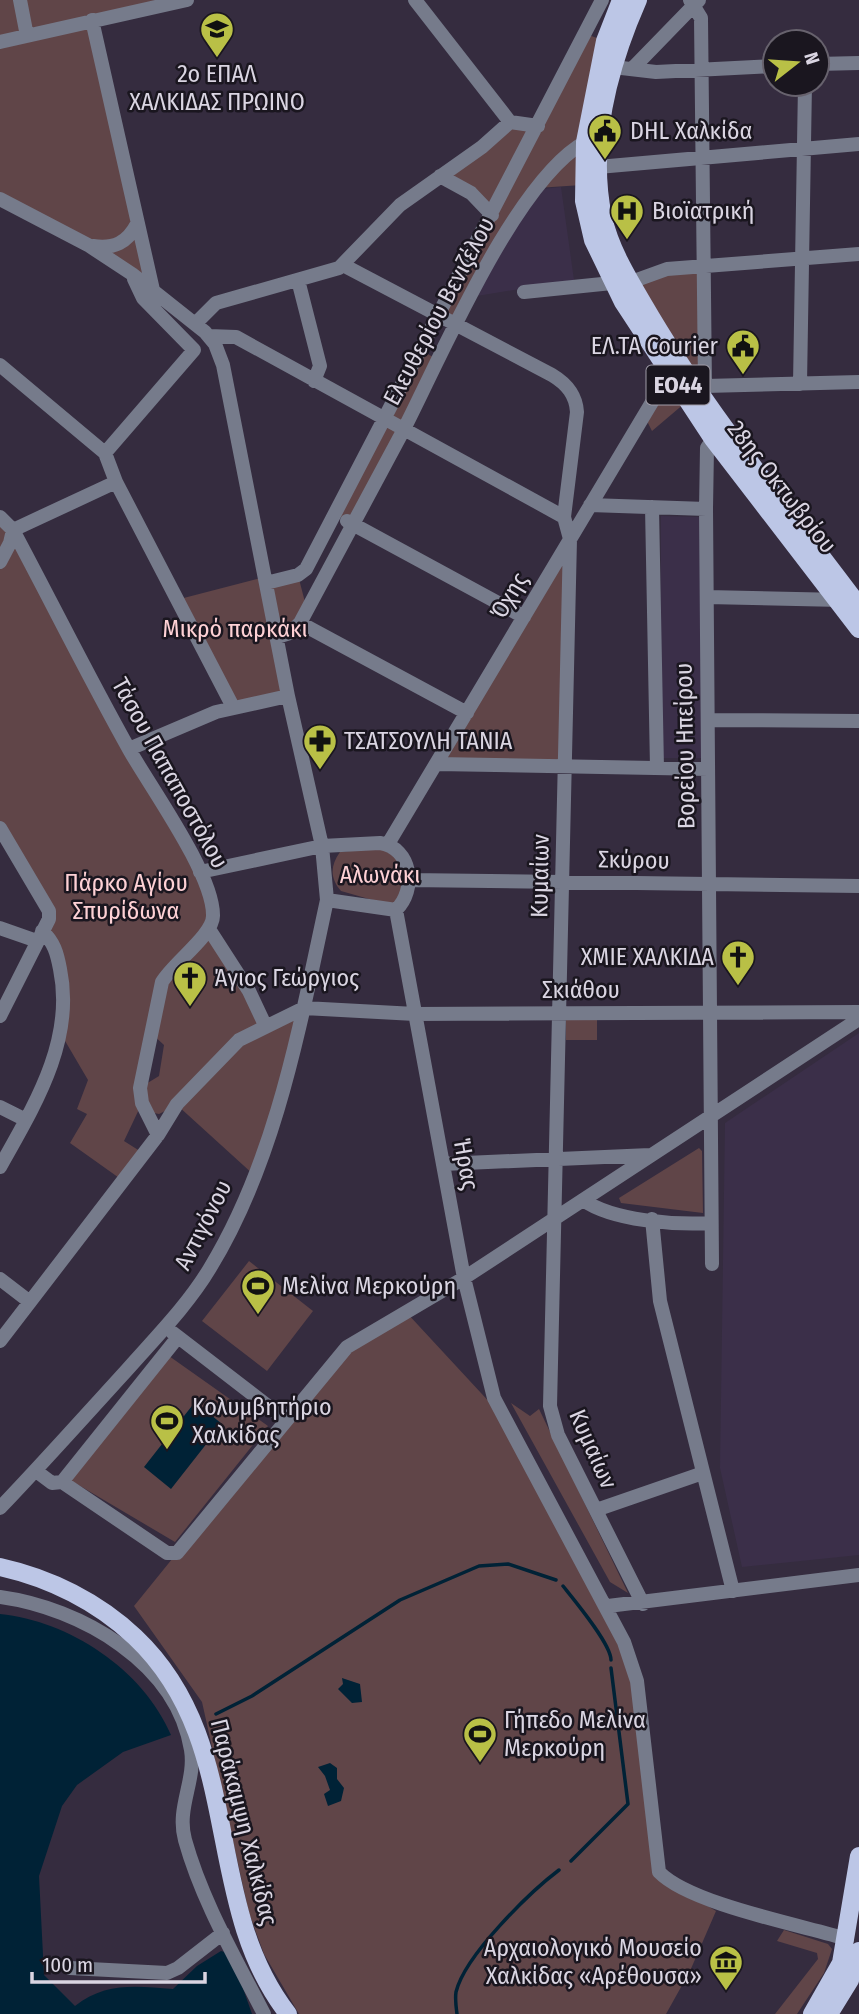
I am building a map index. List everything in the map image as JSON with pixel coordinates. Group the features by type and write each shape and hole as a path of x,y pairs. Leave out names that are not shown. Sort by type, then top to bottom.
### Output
{"main road":[{"name":"ΕΟ44","path":"584,142 605,41 621,0"},
{"name":"ΕΟ44","path":"598,167 602,121 613,67 638,0"},
{"name":"28ης Οκτωβρίου","path":"584,142 584,201 593,240 612,283 713,439 853,602"},
{"name":"28ης Οκτωβρίου","path":"598,167 608,233 631,282 701,389 853,602 859,629"},
{"name":"Παράκαμψη Χαλκίδας","path":"0,1567 58,1587 102,1610 140,1641 173,1680 201,1739 250,1943 269,1986 288,2014"},
{"path":"828,2014 850,1980 859,1856"},
{"path":"812,2014 853,1945"}],"street":[{"path":"20,0 27,36"},
{"path":"0,42 187,0"},
{"path":"415,0 510,122 538,127"},
{"path":"266,583 304,572 602,0"},
{"path":"632,69 695,2 701,18 702,69 704,265 701,389 859,382"},
{"path":"92,20 153,290"},
{"path":"831,64 859,63"},
{"path":"613,67 656,72 761,67"},
{"path":"800,384 805,98"},
{"path":"195,324 216,303 343,265 400,205 492,140 510,122"},
{"name":"Ελευθερίου Βενιζέλου","path":"300,623 456,326 530,195 564,155 584,142"},
{"path":"598,167 859,144"},
{"path":"440,176 477,197 492,215"},
{"path":"0,199 88,246 132,274 209,336 236,337 564,517"},
{"path":"88,246 105,248 117,245 129,237 137,225"},
{"path":"631,282 667,270 704,265 859,254"},
{"name":"Κυμαίων","path":"343,265 552,375 573,393 577,412 564,517 570,539 561,1013 553,1219 551,1418 643,1604"},
{"path":"105,453 194,350 143,298 132,274"},
{"path":"298,280 320,366 314,381"},
{"path":"524,292 612,283"},
{"name":"Αντιγόνου","path":"0,1507 36,1471 164,1327 209,1270 238,1215 279,1103 304,1008 327,900 322,846 288,696 223,365 209,336"},
{"path":"0,365 105,453 116,482 233,706"},
{"name":"Όχης","path":"388,844 670,372"},
{"name":"Βορείου Ηπείρου","path":"712,1264 706,453 713,439"},
{"path":"0,562 10,543 13,530 116,482"},
{"path":"590,505 706,509"},
{"path":"652,507 657,768"},
{"path":"335,514 524,617"},
{"name":"Τάσου Παπαποστόλου","path":"0,517 13,530 129,749 200,872 212,906 213,919 209,929"},
{"path":"707,597 853,602"},
{"path":"277,637 290,633 300,623 467,713"},
{"path":"129,749 233,706 288,696"},
{"path":"708,720 859,721"},
{"path":"436,764 708,769"},
{"path":"0,1015 40,936 49,911 1,832"},
{"path":"200,872 322,846 388,844 404,860 409,880 405,897 396,910 327,900"},
{"name":"Σκύρου","path":"409,880 859,886"},
{"name":"Ήρας","path":"396,910 464,1278 485,1371 494,1398 608,1606 637,1681 659,1872 671,1884 710,1899 853,1945"},
{"path":"0,928 53,941 63,983 64,1020 58,1045 26,1120 0,1167"},
{"path":"158,1135 142,1103 141,1088 162,982 169,970 209,929 249,991 265,1025"},
{"path":"0,1341 158,1135 177,1104 230,1049 265,1025 304,1008"},
{"name":"Σκιάθου","path":"304,1008 415,1014 859,1012"},
{"path":"36,1471 52,1483 62,1482 164,1551 177,1553 347,1347 464,1278 859,1019"},
{"path":"0,1107 26,1120"},
{"path":"443,1164 651,1155"},
{"path":"583,1200 607,1213 711,1223"},
{"path":"652,1219 660,1301 733,1591"},
{"path":"0,1279 30,1302"},
{"path":"164,1327 286,1420"},
{"path":"62,1482 178,1337"},
{"path":"596,1510 703,1473"},
{"path":"608,1606 643,1604 859,1575"},
{"path":"0,1597 43,1605 88,1626 140,1660 165,1689 183,1723 191,1752 181,1826 204,1896 264,2014"},
{"path":"70,1968 167,1973 178,1968 223,1933"}],"shaded area":[{"path":"561,187 574,280 477,296 518,219 542,189"},
{"path":"661,516 701,517 701,758 661,758"},
{"path":"859,1033 859,1555 742,1567 720,1468 725,1123"}],"green space":[{"path":"0,0 193,0 93,23 153,290 0,199"},
{"path":"586,34 605,41 599,183 631,282 704,266 705,386 652,431 646,419 669,372 582,185 537,188 456,326 439,317 492,216 440,176 510,122 538,126"},
{"path":"421,350 438,360 353,524 335,514"},
{"name":"Πάρκο Αγίου Σπυρίδωνα","path":"0,517 196,864 211,926 265,1024 304,1008 254,1175 177,1105 159,1114 149,1112 142,1103 124,1141 143,1153 122,1180 70,1143 87,1114 77,1109 88,1080 61,1034 49,919 0,828","holes":["152,1034 164,1045 159,1076 141,1087"]},
{"path":"570,539 565,766 437,764"},
{"name":"Μικρό παρκάκι","path":"298,575 307,610 277,638 288,696 233,707 176,600 265,577"},
{"name":"Αλωνάκι","path":"381,848 402,861 401,899 390,905 341,891 333,872 334,862 340,852"},
{"path":"566,1020 597,1020 597,1040 566,1040"},
{"path":"699,1148 702,1151 703,1213 621,1203 619,1198"},
{"name":"Μελίνα Μερκούρη","path":"249,1261 313,1311 267,1371 202,1321"},
{"path":"406,1312 506,1420 637,1681 656,1860 671,1884 716,1911 690,1971 666,2014 299,2014 264,1954 249,1913 202,1702 134,1606 326,1369"},
{"name":"Κολυμβητήριο Χαλκίδας","path":"169,1356 268,1426 175,1542 65,1477"},
{"path":"511,1403 530,1416 539,1409 628,1593 610,1582"},
{"path":"784,1930 828,1944 832,1949 824,1973 797,2014 775,2014 818,1959 817,1953 777,1941"}],"water":[{"path":"195,1402 222,1424 171,1489 144,1467"},
{"path":"0,1614 52,1627 101,1652 142,1689 171,1735 123,1752 77,1785 62,1806 39,1876 44,1975 75,2006 86,1998 109,1989 173,1989 197,1966 221,1951 231,1954 252,2014 0,2014"},
{"path":"342,1678 360,1684 362,1702 352,1703 338,1689 343,1684"},
{"path":"330,1763 337,1768 337,1779 344,1788 341,1801 328,1806 324,1794 330,1790 318,1767"}],"waterway":[{"path":"216,1714 252,1696 400,1600 479,1566 508,1564 556,1580"},
{"path":"563,1586 599,1634 611,1660"},
{"path":"571,1861 628,1804 611,1668"},
{"path":"457,2014 456,1992 472,1960 500,1925 559,1870"}],"place":[{"name":"2ο ΕΠΑΛ ΧΑΛΚΙΔΑΣ ΠΡΩΙΝΟ","path":"217,59"},
{"name":"DHL Χαλκίδα","path":"605,161"},
{"name":"Βιοϊατρική","path":"627,241"},
{"name":"ΕΛ.ΤΑ Courier","path":"743,376"},
{"name":"ΤΣΑΤΣΟΥΛΗ ΤΑΝΙΑ","path":"320,771"},
{"name":"ΧΜΙΕ ΧΑΛΚΙΔΑ","path":"738,987"},
{"name":"Άγιος Γεώργιος","path":"190,1008"},
{"name":"Μελίνα Μερκούρη","path":"258,1316"},
{"name":"Κολυμβητήριο Χαλκίδας","path":"167,1451"},
{"name":"Γήπεδο Μελίνα Μερκούρη","path":"480,1764"},
{"name":"Αρχαιολογικό Μουσείο Χαλκίδας «Αρέθουσα»","path":"726,1992"}]}
